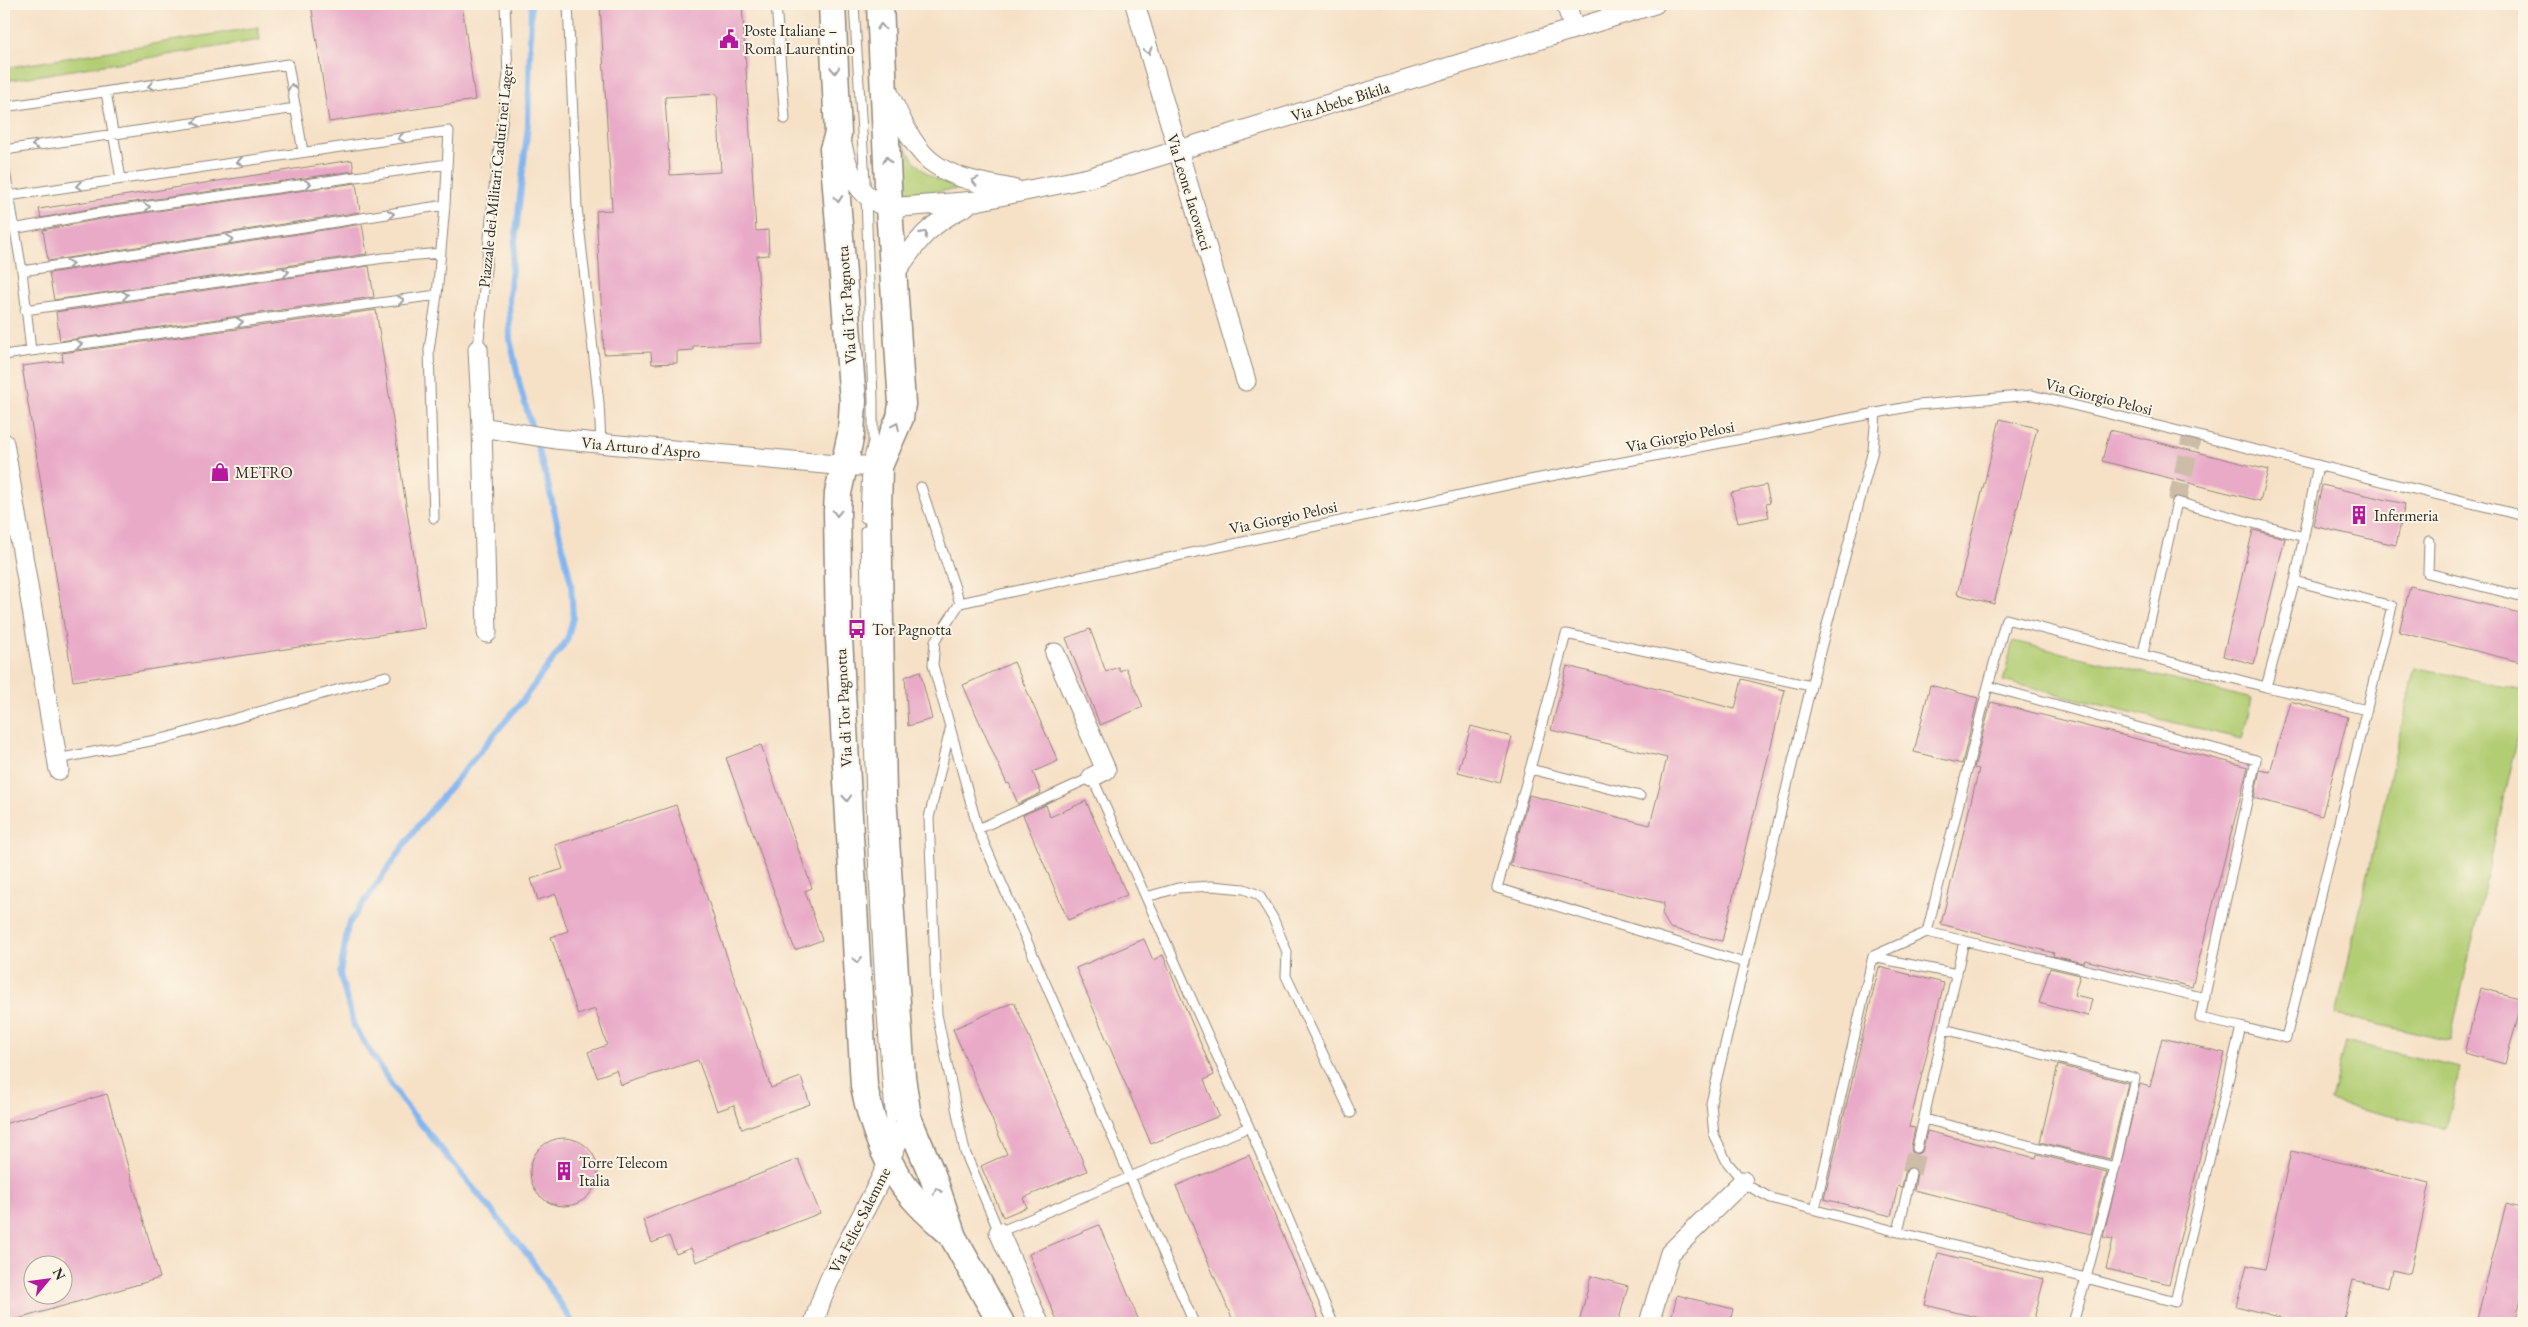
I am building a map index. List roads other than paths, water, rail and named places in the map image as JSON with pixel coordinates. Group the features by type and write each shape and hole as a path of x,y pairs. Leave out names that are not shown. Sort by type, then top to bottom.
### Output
{"street":[{"name":"Via di Tor Pagnotta","path":"832,4 838,134 847,168 858,189 866,197 889,208"},
{"name":"Via di Tor Pagnotta","path":"880,4 889,208 902,404 900,418 864,466 838,493 837,510 839,638 863,1067 868,1109 876,1135 889,1160 912,1196 953,1237"},
{"name":"Via Leone Iacovacci","path":"1134,4 1246,380"},
{"path":"1566,4 1574,29"},
{"name":"Via Abebe Bikila","path":"889,208 976,201 1088,178 1655,4"},
{"name":"Via Abebe Bikila","path":"884,84 913,139 935,165 966,179 1022,192"},
{"name":"Via di Tor Pagnotta","path":"838,134 833,149 853,401 851,434 864,466 879,592 883,796 896,1007 908,1118 933,1177 953,1237 1001,1323"},
{"name":"Via Abebe Bikila","path":"894,273 928,229 940,219 976,201"},
{"path":"478,349 482,427 487,633"},
{"name":"Via Arturo d'Aspro","path":"482,427 551,438 864,466"},
{"path":"4,444 58,765"},
{"path":"1055,653 1106,770 1092,777"},
{"name":"Via Felice Salemme","path":"814,1323 823,1290 839,1255 889,1160 908,1118"},
{"path":"1649,1323 1670,1253 1743,1181"},
{"path":"999,1232 1038,1323"}],"lane":[{"name":"Piazzale dei Militari Caduti nei Lager","path":"478,349 494,188 508,74 505,4"},
{"path":"568,4 577,207 599,403 601,443"},
{"path":"776,4 785,119"},
{"name":"Via di Tor Pagnotta","path":"854,4 866,197 873,400 873,442 864,466 867,732 891,1122 889,1160"},
{"path":"4,107 288,64 303,152"},
{"path":"106,92 121,179"},
{"path":"4,150 296,108"},
{"path":"8,196 449,131 441,253 429,350 434,518"},
{"path":"13,229 100,214 447,164"},
{"path":"4,165 13,229 22,271 30,351"},
{"path":"22,271 445,205"},
{"path":"25,310 384,258 441,253"},
{"path":"4,355 437,295"},
{"name":"Via Giorgio Pelosi","path":"960,603 1530,480 1918,405 2032,395 2524,516"},
{"path":"1876,413 1872,450 1811,686 1711,1102 1714,1136 1727,1162 1743,1181 1771,1198 2175,1302 2240,1027"},
{"path":"2266,687 2296,577 2318,465"},
{"path":"921,486 960,603 935,641 933,665 978,829 1194,1323"},
{"path":"2143,653 2177,502 2304,537"},
{"path":"2429,541 2428,573 2524,597"},
{"path":"1988,686 2256,760 2200,1018 2286,1038 2392,606 2295,581 2296,577"},
{"path":"1927,932 2006,619 2143,653 2266,687 2367,710"},
{"path":"1745,963 1497,888 1566,634 1811,686"},
{"path":"58,765 166,738 386,676"},
{"path":"950,730 929,818 937,1014 965,1152 999,1232 1249,1127"},
{"path":"1530,769 1640,796"},
{"path":"978,829 1092,777 1249,1127 1333,1323"},
{"path":"1146,897 1178,888 1212,886 1244,889 1259,895 1274,918 1287,952 1286,976 1351,1113"},
{"path":"1873,956 1927,932 2205,998"},
{"path":"1917,1148 1964,941"},
{"path":"1873,956 1957,974"},
{"path":"1815,1209 1873,956"},
{"path":"1944,1029 2135,1078 2115,1167 2073,1323"},
{"name":"Via di Tor Pagnotta","path":"888,1088 908,1118"},
{"path":"1924,1119 2115,1167"},
{"path":"1898,1232 1911,1173"}],"waterway":[{"path":"531,4 528,125 509,295 510,339 521,390 547,480 571,583 573,618 567,640 523,700 417,827 348,925 340,974 354,1026 402,1101 528,1255 573,1323"}],"tunnel":[{"path":"2177,502 2192,435"},
{"path":"1911,1173 1917,1148"}],"place":[{"name":"Poste Italiane – Roma Laurentino","path":"729,39"},
{"name":"METRO","path":"220,472"},
{"name":"Infermeria","path":"2359,515"},
{"name":"Tor Pagnotta","path":"857,629"},
{"name":"Torre Telecom Italia","path":"564,1171"}]}
